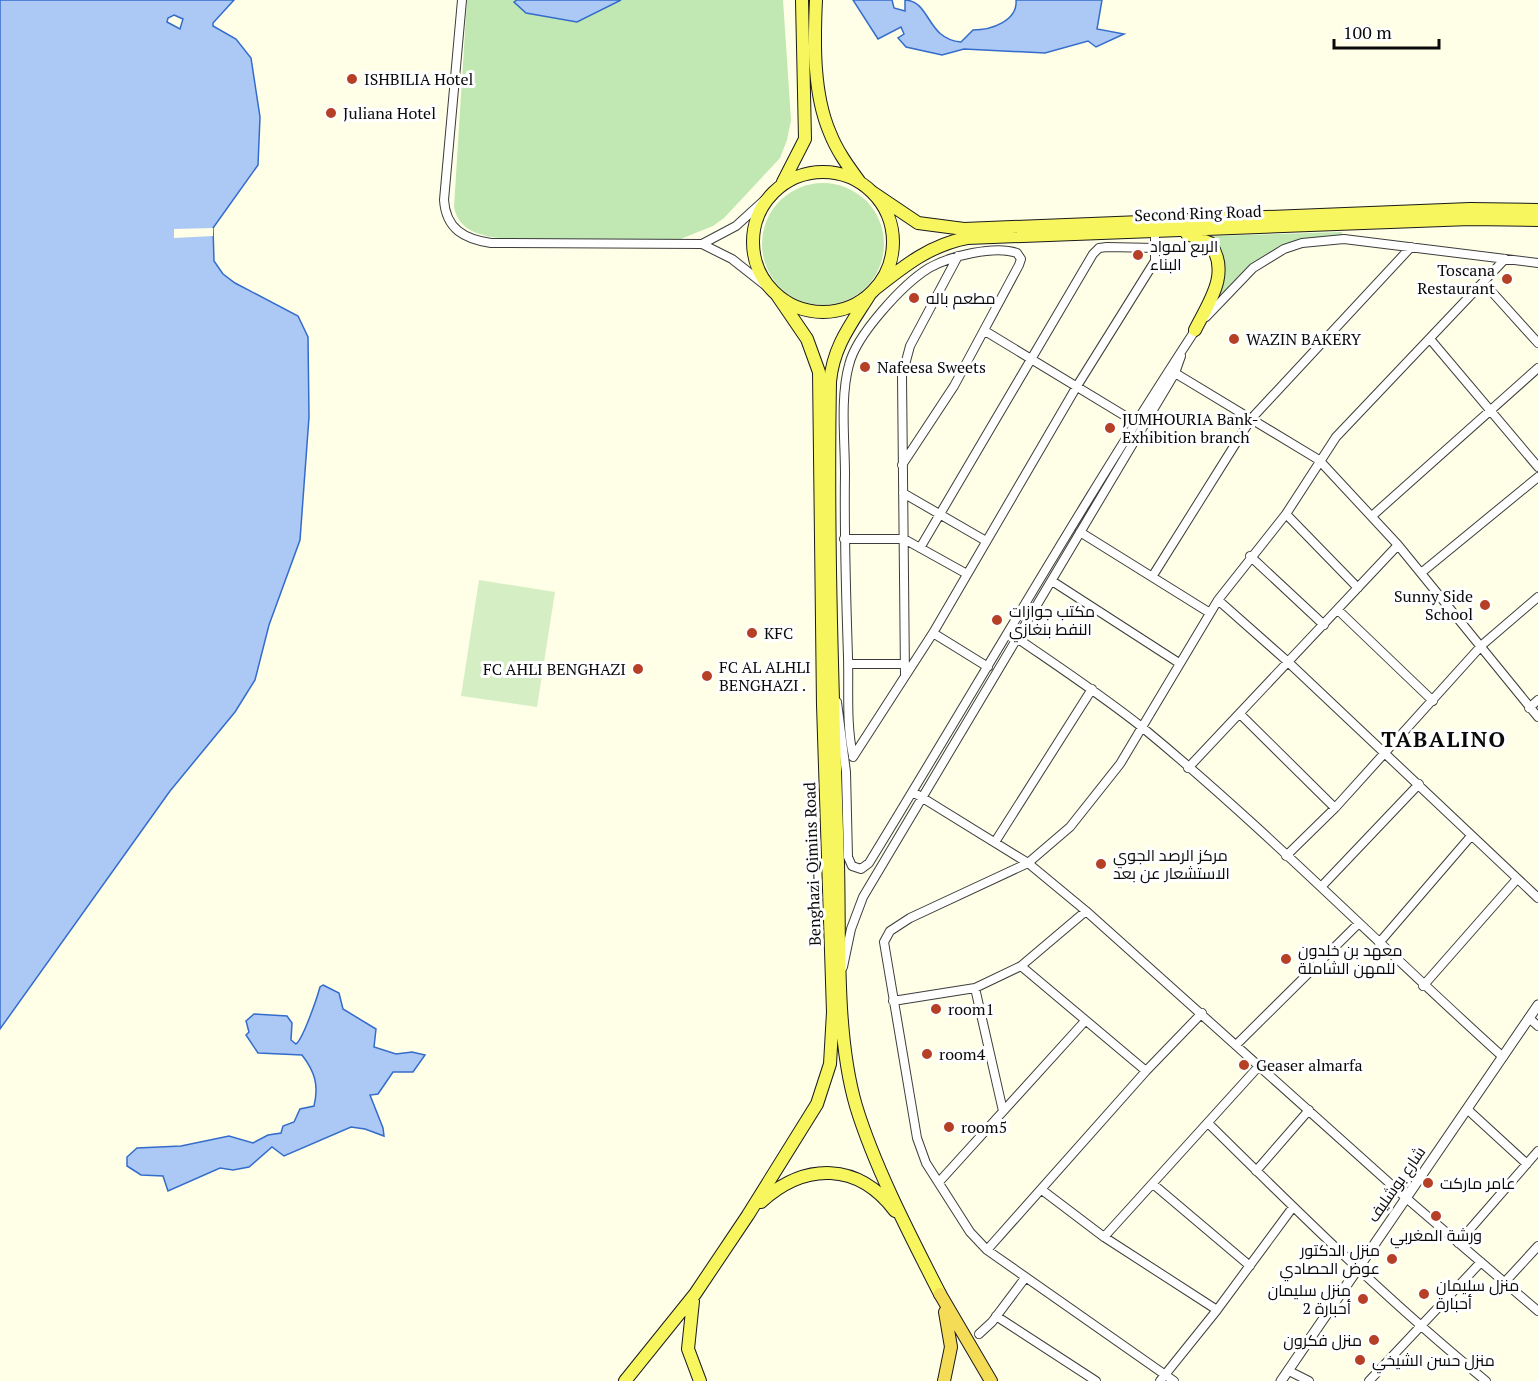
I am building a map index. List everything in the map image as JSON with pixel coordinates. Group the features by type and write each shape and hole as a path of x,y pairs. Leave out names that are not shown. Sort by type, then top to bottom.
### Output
{"highway":[{"path":"939,1294 947,1321 951,1347 945,1381"},
{"path":"939,1294 991,1381"}],"main road":[{"path":"802,0 805,139 782,184 770,195 756,221 753,250 759,271 774,292 807,310 824,312 848,306 872,291"},
{"path":"816,0 817,68 825,122 836,147 859,182"},
{"path":"782,184 812,172 844,175 859,182 872,192 889,218 893,248 890,262 841,340 831,375 833,686 841,972 846,1047 856,1106 905,1224 939,1294"},
{"name":"Second Ring Road","path":"872,192 918,223 945,228 1306,220 1538,220"},
{"name":"Second Ring Road","path":"872,291 914,259 951,241 967,238 1161,231 1470,209 1538,210"},
{"path":"1161,231 1203,238 1210,243 1217,256 1219,277 1216,288 1196,330"},
{"name":"Benghazi-Qimins Road","path":"625,1381 695,1294 748,1215 817,1104 825,1084 833,1041 823,705 819,372 810,345 774,292"},
{"path":"748,1215 776,1188 798,1176 821,1173 847,1175 871,1186 888,1201 905,1224"},
{"path":"695,1294 688,1323 688,1349 700,1381"}],"street":[{"path":"462,0 444,200 450,224 470,239 491,243 702,244 732,259 774,292"},
{"path":"702,244 736,226 770,195"},
{"path":"846,772 853,756 933,633 1077,386 1155,261 1161,231"},
{"path":"841,972 851,929 863,897 1175,373 1181,355 1196,330 1253,268 1284,249 1322,240 1411,247 1538,263"},
{"path":"920,548 1095,252 1107,247 1156,248"},
{"path":"1152,577 1251,419 1411,247"},
{"path":"853,756 844,539 845,428 849,364 868,331 912,282 928,269 958,256 1011,251 1020,257 1019,265 954,386 902,465"},
{"path":"905,676 901,388 905,361 920,326 958,256"},
{"path":"1174,1381 1162,1378 1024,1278 987,1250 970,1232 926,1163 917,1138 884,942 890,931 921,913 1028,863 1070,827 1120,764 1218,600 1250,556 1286,513 1319,460 1350,421 1505,259"},
{"path":"1483,282 1538,343"},
{"path":"985,331 1135,422"},
{"path":"1430,339 1538,467"},
{"path":"833,686 841,719 846,772 848,857 855,868 861,869 869,863 913,792 1168,368 1181,355"},
{"path":"1372,516 1538,368"},
{"path":"1175,373 1319,460 1398,545 1482,645 1538,717"},
{"path":"1421,573 1538,477"},
{"path":"1094,490 1102,497"},
{"path":"903,493 987,541"},
{"path":"1083,507 1092,513"},
{"path":"1286,513 1358,588"},
{"path":"1080,532 1210,613"},
{"path":"844,539 904,539 967,574"},
{"path":"1188,768 1241,715 1287,661 1324,625 1398,545"},
{"path":"1250,556 1324,625"},
{"path":"1052,581 1179,663"},
{"path":"1286,856 1335,808 1482,645 1538,597"},
{"path":"1218,600 1287,661 1538,898"},
{"path":"1338,610 1433,701"},
{"path":"933,633 988,667"},
{"path":"1017,638 1092,689 1143,729 1321,887 1424,986 1503,1057"},
{"path":"848,664 906,664"},
{"path":"995,842 1092,689"},
{"path":"1529,708 1538,700"},
{"path":"1241,715 1335,808"},
{"path":"1321,887 1419,784"},
{"path":"913,792 1028,863 1086,911 1405,1197 1538,1311"},
{"path":"1378,943 1471,836"},
{"path":"1424,986 1517,879"},
{"path":"893,1001 975,988 1022,966 1086,911"},
{"path":"1236,1045 1359,922"},
{"path":"1022,966 1146,1071"},
{"path":"975,988 1003,1111"},
{"name":"شارع بوشليف","path":"1281,1381 1356,1268 1538,1005"},
{"path":"987,1250 1146,1071 1202,1013"},
{"path":"1529,1018 1538,1026"},
{"path":"939,1182 1085,1021"},
{"path":"1104,1237 1259,1066"},
{"path":"1467,1109 1527,1164"},
{"path":"1256,1171 1309,1110"},
{"path":"1208,1123 1356,1268 1419,1326 1486,1381"},
{"path":"1458,1243 1538,1151"},
{"path":"1153,1184 1250,1266"},
{"path":"1042,1190 1104,1237 1217,1310"},
{"path":"1162,1378 1217,1310 1293,1207"},
{"path":"1504,1283 1538,1246"},
{"path":"1370,1381 1481,1262"},
{"path":"979,1334 996,1316 1024,1278"},
{"path":"996,1316 1096,1381"},
{"path":"1289,1371 1309,1381"}],"green space":[{"path":"467,0 783,0 791,120 780,158 724,218 713,226 678,240 509,239 475,232 462,223 454,207"},
{"path":"823,183 846,188 866,201 879,221 884,244 879,267 866,287 846,300 823,305 800,300 780,287 767,267 762,244 767,221 780,201 800,188"},
{"path":"1342,232 1342,236 1302,241 1273,250 1248,268 1220,296 1225,273 1223,257 1211,236"},
{"path":"479,580 555,592 537,707 461,696"}],"water":[{"path":"0,0 234,0 213,23 213,26 236,39 251,58 260,117 258,165 213,228 214,261 223,274 235,283 298,316 308,337 309,417 300,540 269,625 255,680 235,712 170,791 0,1029","holes":["174,15 183,19 180,29 167,22 168,18"]},
{"path":"517,0 621,0 577,22 526,13 514,2"},
{"path":"853,0 892,0 894,8 905,11 905,0 913,2 920,7 941,34 961,42 973,30 995,26 1008,19 1013,14 1016,0 1102,0 1097,29 1124,34 1096,47 1088,41 1045,53 964,49 942,55 906,47 898,38 904,34 901,27 878,39"},
{"path":"323,985 339,993 343,1009 376,1029 374,1047 396,1054 412,1052 425,1055 413,1072 393,1072 378,1094 370,1095 384,1136 351,1127 284,1156 272,1147 249,1167 233,1170 220,1168 168,1191 163,1176 141,1175 127,1166 127,1157 137,1148 181,1146 229,1136 253,1143 268,1135 281,1133 283,1126 294,1122 300,1109 314,1106 315,1079 302,1055 258,1053 246,1035 249,1032 246,1021 254,1014 287,1016 292,1023 291,1040 296,1044 306,1027 320,987"}],"pier":[{"path":"213,228 213,236 174,238 174,229"}],"place":[{"name":"ISHBILIA Hotel","path":"352,79"},
{"name":"Juliana Hotel","path":"331,113"},
{"name":"الربع لمواد البناء","path":"1138,255"},
{"name":"Toscana Restaurant","path":"1507,279"},
{"name":"مطعم باله","path":"914,298"},
{"name":"WAZIN BAKERY","path":"1234,339"},
{"name":"Nafeesa Sweets","path":"865,367"},
{"name":"JUMHOURIA Bank- Exhibition branch","path":"1110,428"},
{"name":"Sunny Side School","path":"1485,605"},
{"name":"مكتب جوازات النفط بنغازي","path":"997,620"},
{"name":"KFC","path":"752,633"},
{"name":"FC AHLI BENGHAZI","path":"638,669"},
{"name":"FC AL ALHLI BENGHAZI .","path":"707,676"},
{"name":"مركز الرصد الجوي الاستشعار عن بعد","path":"1101,864"},
{"name":"معهد بن خلدون للمهن الشاملة","path":"1286,959"},
{"name":"room1","path":"936,1009"},
{"name":"room4","path":"927,1054"},
{"name":"Geaser almarfa","path":"1244,1065"},
{"name":"room5","path":"949,1127"},
{"name":"عامر ماركت","path":"1428,1183"},
{"name":"ورشة المغربي","path":"1436,1216"},
{"name":"منزل الدكتور عوض الحصادي","path":"1392,1259"},
{"name":"منزل سليمان أحبارة","path":"1424,1294"},
{"name":"منزل سليمان أحبارة 2","path":"1363,1299"},
{"name":"منزل فكرون","path":"1374,1340"},
{"name":"منزل حسن الشيخي","path":"1360,1360"}],"district":[{"name":"TABALINO","path":"1444,738"}]}
